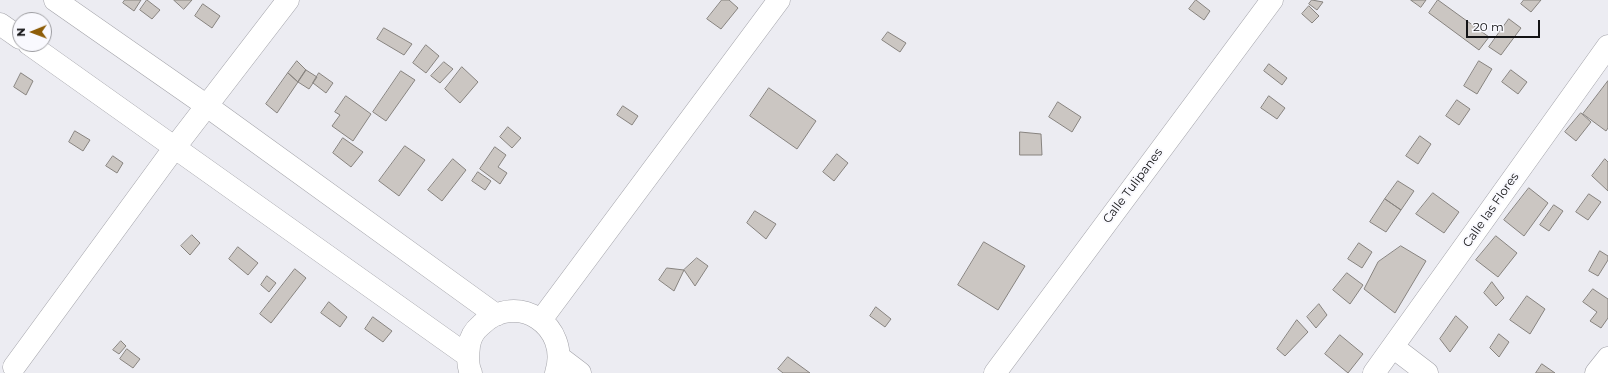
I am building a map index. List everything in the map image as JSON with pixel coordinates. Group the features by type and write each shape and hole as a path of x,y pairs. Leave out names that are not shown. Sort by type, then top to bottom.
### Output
{"street":[{"path":"55,0 207,106 496,314"},
{"path":"13,367 175,147 288,0"},
{"path":"541,320 779,0"},
{"name":"Calle Tulipanes","path":"995,373 1272,0"},
{"path":"0,24 12,32"},
{"name":"Calle las Flores","path":"1374,373 1608,46"},
{"path":"40,52 175,147 469,365"},
{"path":"469,365 470,342 477,329 487,319 496,314 514,311 528,313 541,320 551,330 557,343 558,365 580,373"},
{"path":"1393,347 1427,373"},
{"path":"1596,373 1608,358"}],"building":[{"path":"125,0 141,0 134,11 123,3"},
{"path":"147,0 160,10 152,19 140,10"},
{"path":"174,0 192,0 184,9"},
{"path":"722,0 729,0 738,8 721,29 707,19"},
{"path":"1196,0 1210,11 1204,20 1189,9"},
{"path":"1312,0 1323,2 1317,10 1309,4"},
{"path":"1411,0 1426,0 1421,7"},
{"path":"1438,0 1489,37 1479,50 1429,13"},
{"path":"1524,0 1541,0 1531,12 1521,4"},
{"path":"203,4 220,16 212,28 195,16"},
{"path":"1309,6 1319,16 1312,23 1302,14"},
{"path":"1509,19 1521,28 1501,55 1489,47"},
{"path":"384,28 412,44 404,55 377,39"},
{"path":"888,32 906,43 900,52 882,40"},
{"path":"426,45 439,56 426,73 413,63"},
{"path":"297,61 306,70 298,82 288,73"},
{"path":"1479,61 1492,69 1477,94 1464,86"},
{"path":"444,62 453,69 440,83 431,76"},
{"path":"1269,64 1287,78 1282,85 1264,71"},
{"path":"462,67 478,82 460,103 445,89"},
{"path":"306,70 317,77 309,89 298,82"},
{"path":"1511,70 1527,82 1518,94 1502,82"},
{"path":"401,71 415,80 386,121 373,112"},
{"path":"21,73 33,81 26,95 14,87"},
{"path":"288,73 298,82 277,113 266,104"},
{"path":"319,73 333,83 326,93 313,83"},
{"path":"1608,81 1608,128 1606,131 1583,114"},
{"path":"769,88 816,121 797,149 750,116"},
{"path":"346,96 371,114 353,141 332,126 340,115 335,112"},
{"path":"1269,96 1285,108 1277,119 1261,108"},
{"path":"1457,100 1470,109 1459,125 1446,116"},
{"path":"1058,102 1081,117 1072,132 1049,117"},
{"path":"623,106 638,116 632,125 617,115"},
{"path":"1581,113 1591,122 1576,141 1565,132"},
{"path":"508,127 521,138 512,148 500,137"},
{"path":"75,131 90,140 83,151 69,142"},
{"path":"1020,132 1041,134 1042,155 1020,155"},
{"path":"1420,136 1431,144 1418,164 1406,156"},
{"path":"343,138 363,152 351,167 333,153"},
{"path":"405,146 425,160 399,196 379,181"},
{"path":"495,147 506,155 498,167 507,173 500,184 480,169"},
{"path":"837,154 848,163 834,181 823,172"},
{"path":"113,156 123,163 117,173 106,166"},
{"path":"453,159 466,170 442,201 428,190"},
{"path":"1605,159 1608,162 1608,191 1592,176"},
{"path":"478,172 491,181 485,190 472,181"},
{"path":"1398,181 1414,191 1401,210 1385,199"},
{"path":"1529,188 1548,203 1524,236 1504,220"},
{"path":"1433,193 1459,212 1444,233 1416,214"},
{"path":"1589,194 1601,202 1588,220 1576,212"},
{"path":"1385,199 1401,210 1386,232 1370,222"},
{"path":"1554,205 1563,211 1549,231 1540,225"},
{"path":"755,211 776,224 766,239 747,223"},
{"path":"192,235 200,243 190,255 181,246"},
{"path":"1496,236 1517,253 1498,277 1476,260"},
{"path":"984,242 1025,266 998,310 958,285"},
{"path":"1359,243 1372,252 1362,268 1348,259"},
{"path":"1401,246 1426,261 1395,313 1364,289 1378,262"},
{"path":"238,247 258,263 248,275 229,259"},
{"path":"1600,251 1608,256 1608,260 1598,276 1589,271"},
{"path":"697,258 708,266 695,286 684,270"},
{"path":"667,268 684,270 674,291 659,280"},
{"path":"295,269 306,278 271,323 260,314"},
{"path":"1347,273 1363,285 1350,304 1333,290"},
{"path":"267,276 276,283 269,292 261,285"},
{"path":"1492,282 1504,298 1496,306 1484,293"},
{"path":"1593,289 1608,299 1608,318 1601,328 1590,321 1597,312 1583,302"},
{"path":"1527,296 1545,309 1530,334 1510,320"},
{"path":"329,302 347,317 340,327 321,313"},
{"path":"1319,304 1327,315 1316,328 1307,317"},
{"path":"876,307 891,319 885,327 870,316"},
{"path":"1456,316 1468,327 1450,352 1440,339"},
{"path":"373,317 392,331 383,342 365,329"},
{"path":"1297,320 1308,332 1285,356 1277,349"},
{"path":"1499,334 1509,342 1499,357 1490,348"},
{"path":"1340,335 1363,354 1348,373 1325,354"},
{"path":"121,341 126,346 119,354 113,350"},
{"path":"127,349 140,359 133,368 120,359"},
{"path":"788,357 810,373 783,373 778,369"},
{"path":"1542,364 1555,373 1536,373"}]}
